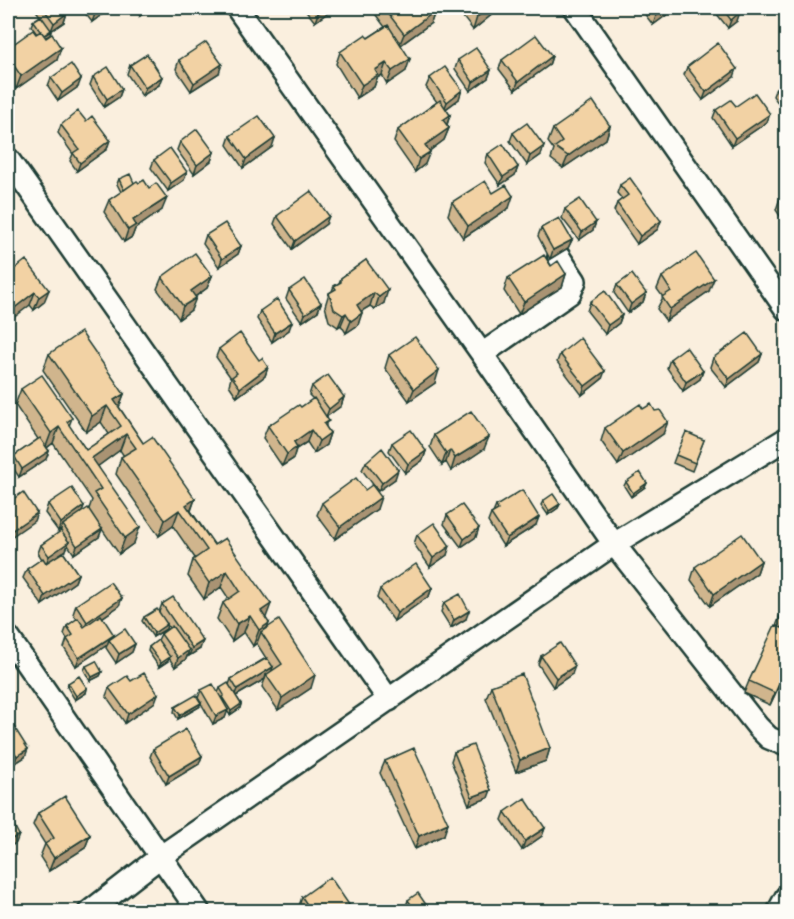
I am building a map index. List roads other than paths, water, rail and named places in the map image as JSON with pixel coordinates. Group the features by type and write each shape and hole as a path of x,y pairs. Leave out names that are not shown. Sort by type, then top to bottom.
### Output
{"street":[{"path":"237,8 614,544 758,727 769,738 786,745"},
{"path":"575,8 786,309"},
{"path":"8,159 389,700"},
{"path":"482,354 570,293 574,281 559,257"},
{"path":"89,912 160,857 614,544 786,439"},
{"path":"8,637 199,912"},
{"path":"778,912 786,897"}]}
